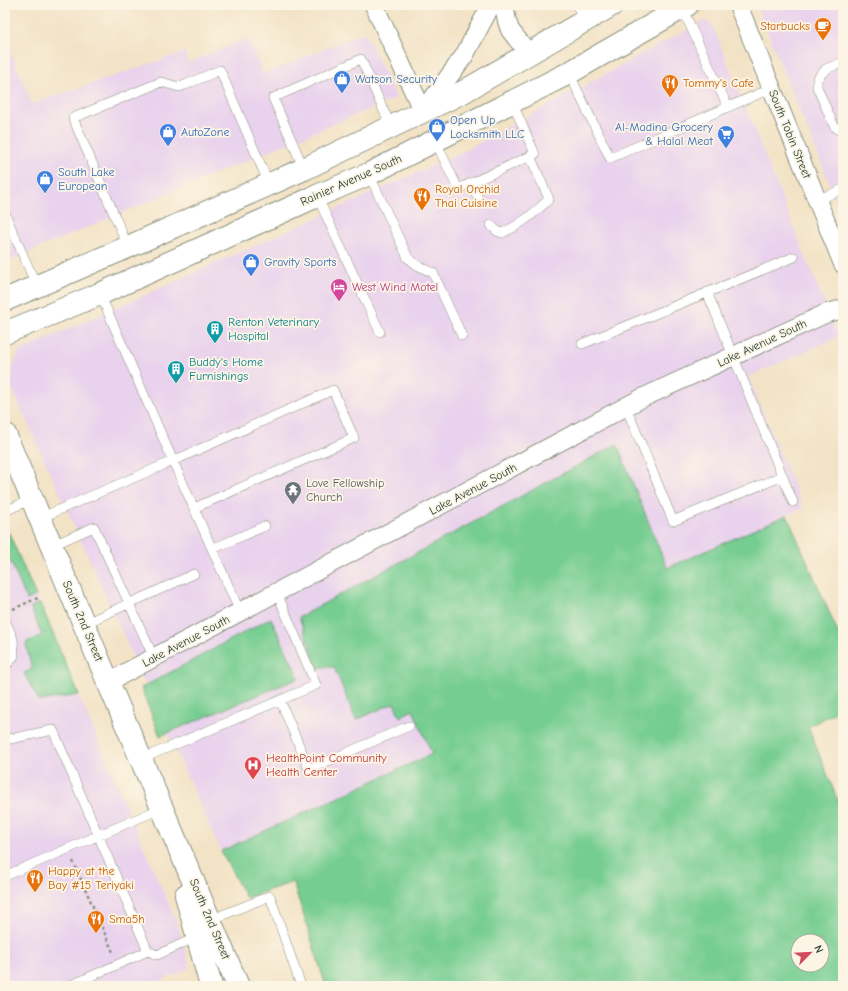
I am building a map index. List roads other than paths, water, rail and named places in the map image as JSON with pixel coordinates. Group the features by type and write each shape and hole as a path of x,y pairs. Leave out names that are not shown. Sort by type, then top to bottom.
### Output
{"main road":[{"path":"5,300 304,169 423,112 463,92 529,54 580,13 612,5"},
{"name":"Rainier Avenue South","path":"5,333 100,294 369,174 569,73 685,6"},
{"name":"South 2nd Street","path":"5,434 162,808 204,928 238,986"},
{"name":"South 2nd Street","path":"204,928 211,986"}],"street":[{"path":"374,5 423,112 464,56 491,5"},
{"path":"504,5 510,30 529,54"},
{"name":"South Tobin Street","path":"738,5 843,264"},
{"name":"Lake Avenue South","path":"108,682 642,398 827,313 843,309"}],"lane":[{"path":"685,6 728,107"},
{"path":"304,169 273,98 361,59 391,127"},
{"path":"843,62 826,70 817,79 817,87 834,126 843,133"},
{"path":"128,247 73,118 161,82 179,87 185,86 220,70 269,184"},
{"path":"569,73 610,158 772,88"},
{"path":"436,140 458,189 535,154 512,102"},
{"path":"491,225 497,231 502,233 532,216 550,199 530,156"},
{"path":"369,174 408,258 417,265 433,273 462,336"},
{"path":"470,184 478,198"},
{"path":"817,200 843,189"},
{"path":"317,196 380,332"},
{"path":"5,214 37,287"},
{"path":"582,344 794,256"},
{"path":"707,292 794,502"},
{"path":"100,294 240,612"},
{"path":"5,511 36,509 174,461 334,390 354,438 194,508"},
{"path":"626,407 673,521 783,476"},
{"path":"212,549 265,526"},
{"path":"51,546 94,527 154,658"},
{"path":"84,624 194,574"},
{"path":"141,759 316,685 277,593"},
{"path":"5,620 14,656 5,667"},
{"path":"280,700 308,769 409,726"},
{"path":"5,740 53,730 148,951 156,955 204,928 270,896 301,986"},
{"path":"5,876 162,808"},
{"path":"69,986 148,951"}],"place":[{"name":"Starbucks","path":"823,41"},
{"name":"Watson Security","path":"342,94"},
{"name":"Tommy's Cafe","path":"670,98"},
{"name":"Open Up Locksmith LLC","path":"437,142"},
{"name":"AutoZone","path":"168,147"},
{"name":"Al-Madina Grocery & Halal Meat","path":"726,149"},
{"name":"South Lake European","path":"45,194"},
{"name":"Royal Orchid Thai Cuisine","path":"422,211"},
{"name":"Gravity Sports","path":"251,277"},
{"name":"West Wind Motel","path":"339,302"},
{"name":"Renton Veterinary Hospital","path":"215,344"},
{"name":"Buddy's Home Furnishings","path":"176,384"},
{"name":"Love Fellowship Church","path":"293,505"},
{"name":"HealthPoint Community Health Center","path":"253,780"},
{"name":"Happy at the Bay #15 Teriyaki","path":"35,893"},
{"name":"Sma5h","path":"96,934"}]}
